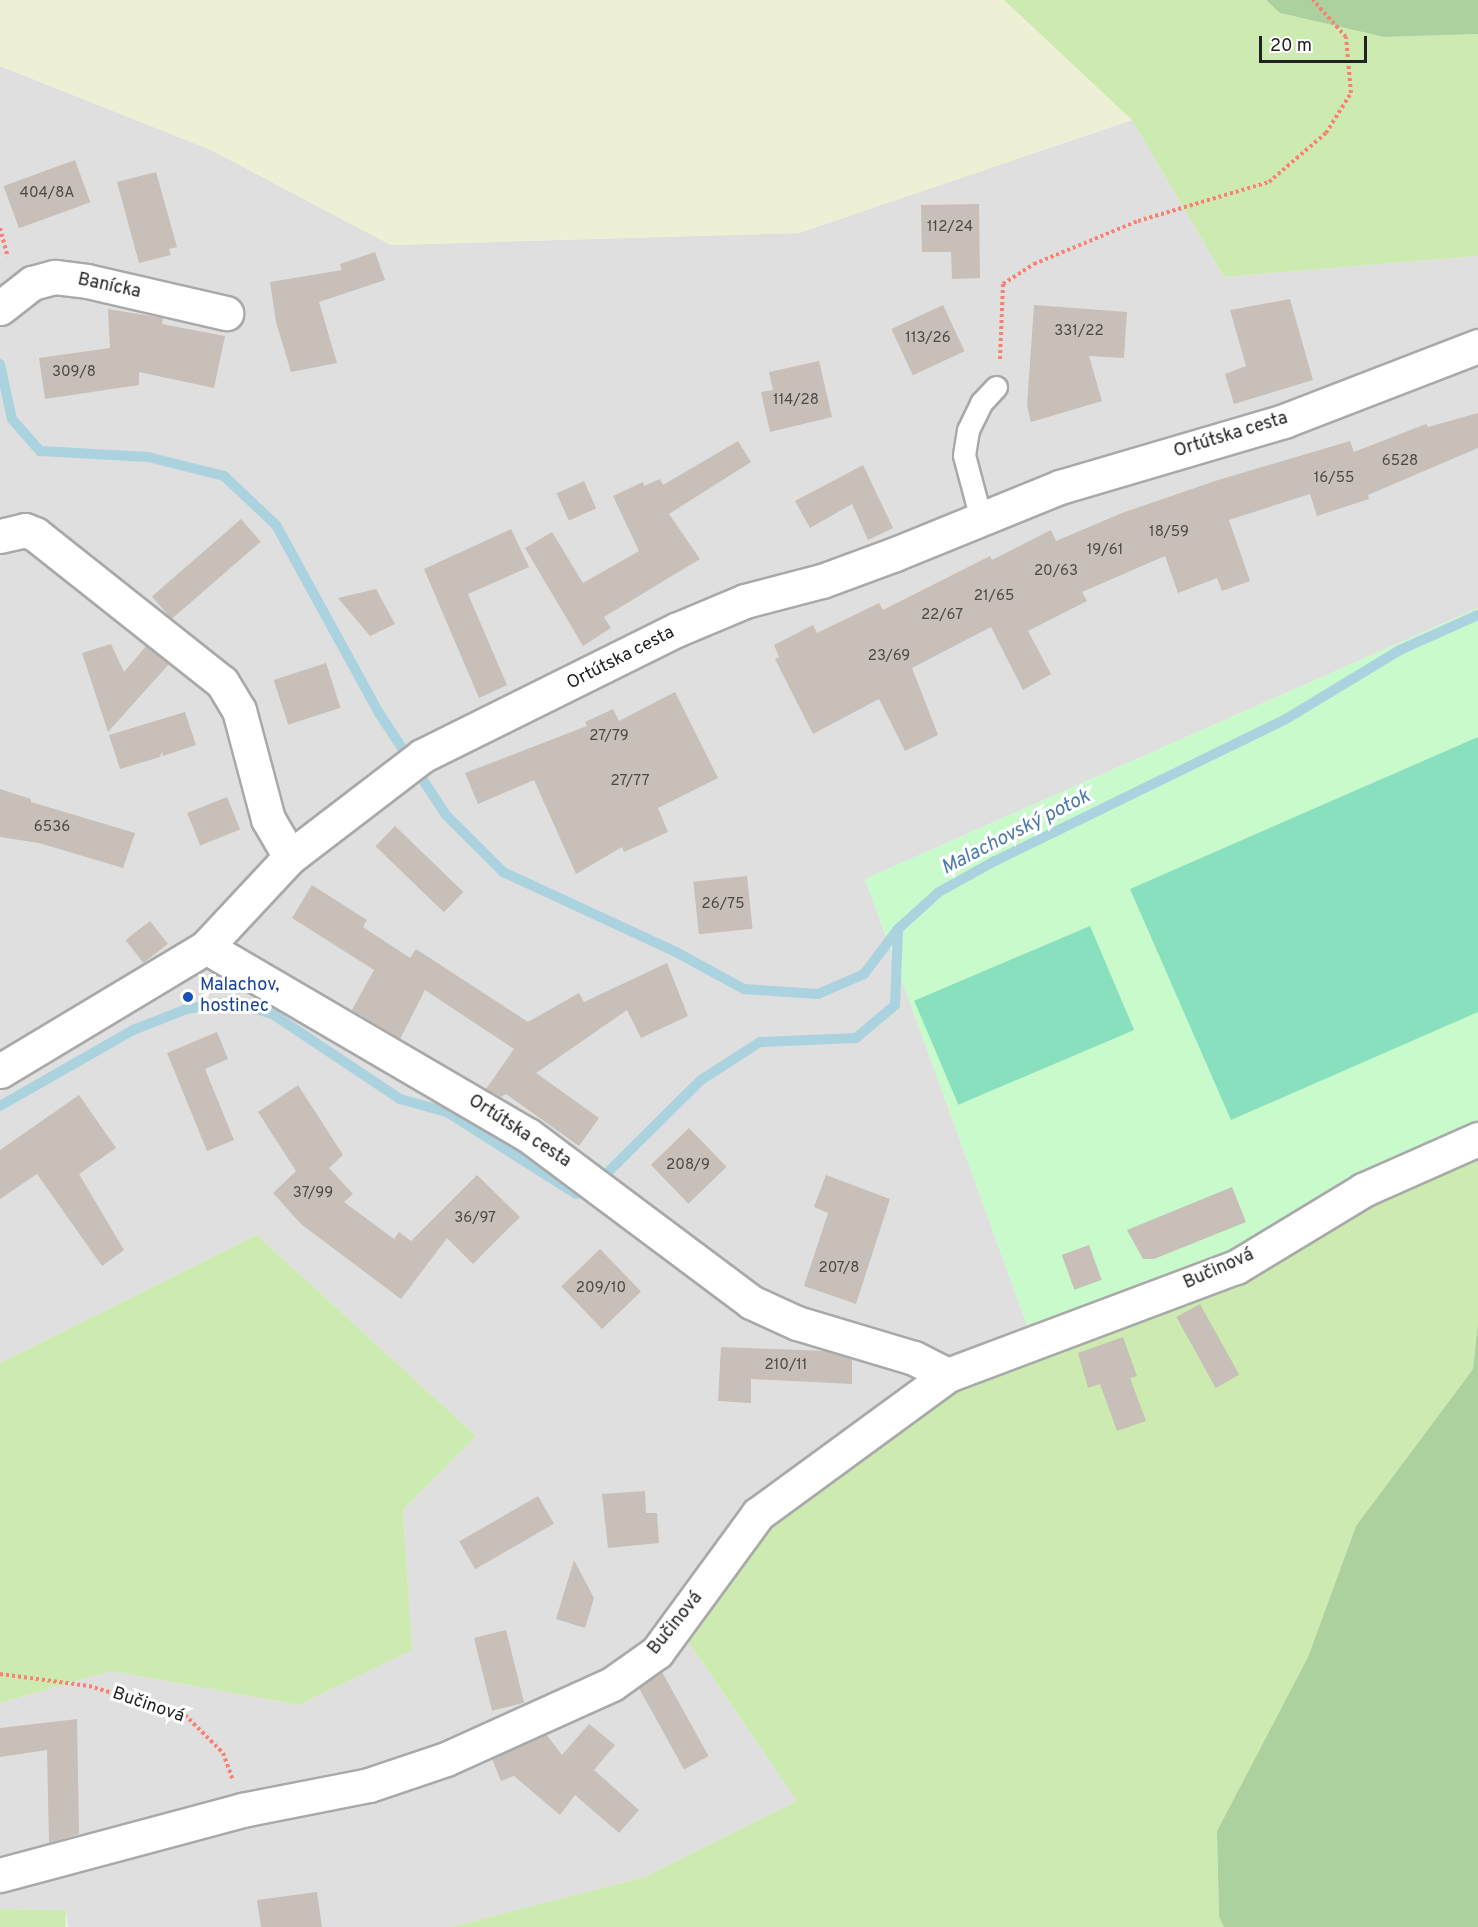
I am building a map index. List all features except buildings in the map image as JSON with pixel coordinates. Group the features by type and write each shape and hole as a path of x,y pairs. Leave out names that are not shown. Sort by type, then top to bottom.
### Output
{"street":[{"name":"Banícka","path":"0,308 32,283 55,277 87,281 226,313"},
{"name":"Ortútska cesta","path":"0,1071 206,947 290,858 411,764 686,626 745,601 822,581 1060,487 1284,420 1478,346"},
{"path":"0,536 25,530 35,534 87,578 187,651 222,682 243,721 268,819 290,858"},
{"name":"Ortútska cesta","path":"206,947 358,1039 488,1110 591,1181 751,1302 797,1323 914,1358 948,1375"},
{"name":"Bučinová","path":"0,1875 242,1810 369,1785 446,1759 612,1684 657,1653 758,1514 948,1375 1236,1267 1363,1190 1478,1139"}],"lane":[{"path":"981,519 964,455 968,430 981,403 996,387"}],"path":[{"path":"996,387 1004,337 1003,284 1034,264 1138,221 1269,182 1326,133 1351,93 1346,37 1313,0"},
{"name":"Bučinová","path":"0,1674 89,1686 185,1715 223,1753 242,1810"}],"shaded area":[{"path":"0,66 211,150 391,245 798,233 1132,120 1224,277 1478,256 1478,608 865,879 1031,1336 685,1637 797,1801 645,1877 451,1927 68,1927 66,1910 0,1909 0,1703 111,1671 299,1705 412,1650 403,1510 476,1436 257,1235 0,1363"}],"green space":[{"path":"0,0 1004,0 1132,120 799,233 391,245 211,150 0,66"},
{"path":"1004,0 1266,0 1280,13 1384,37 1478,34 1478,256 1224,277 1132,120"},
{"path":"1266,0 1478,0 1478,34 1384,37 1280,13"},
{"path":"1478,608 1478,1155 1376,1203 1031,1336 865,879"},
{"path":"1478,737 1478,1012 1231,1120 1130,889"},
{"path":"1090,926 1134,1030 958,1105 914,1001"},
{"path":"1478,1155 1478,1323 1473,1369 1356,1526 1308,1657 1217,1831 1219,1917 1224,1927 451,1927 645,1877 797,1801 685,1637 699,1578 923,1379 1376,1203"},
{"path":"257,1235 476,1436 403,1510 412,1650 299,1705 111,1671 0,1703 0,1363"},
{"path":"1478,1323 1478,1927 1224,1927 1219,1917 1217,1831 1308,1657 1356,1526 1473,1369"},
{"path":"0,1909 66,1910 66,1927 0,1927"}],"waterway":[{"path":"0,364 12,419 40,451 148,457 224,476 276,525 379,713 446,815 503,872 676,952 744,989 818,994 864,974 898,929"},
{"name":"Malachovský potok","path":"0,1106 133,1030 187,1009 220,1003 241,1004 274,1015 400,1099 447,1112 576,1194 607,1173 701,1080 760,1042 856,1038 895,1005 898,929 939,892 995,861 1286,719 1400,650 1478,615"}],"place":[{"name":"Malachov, hostinec","path":"188,997"}]}
